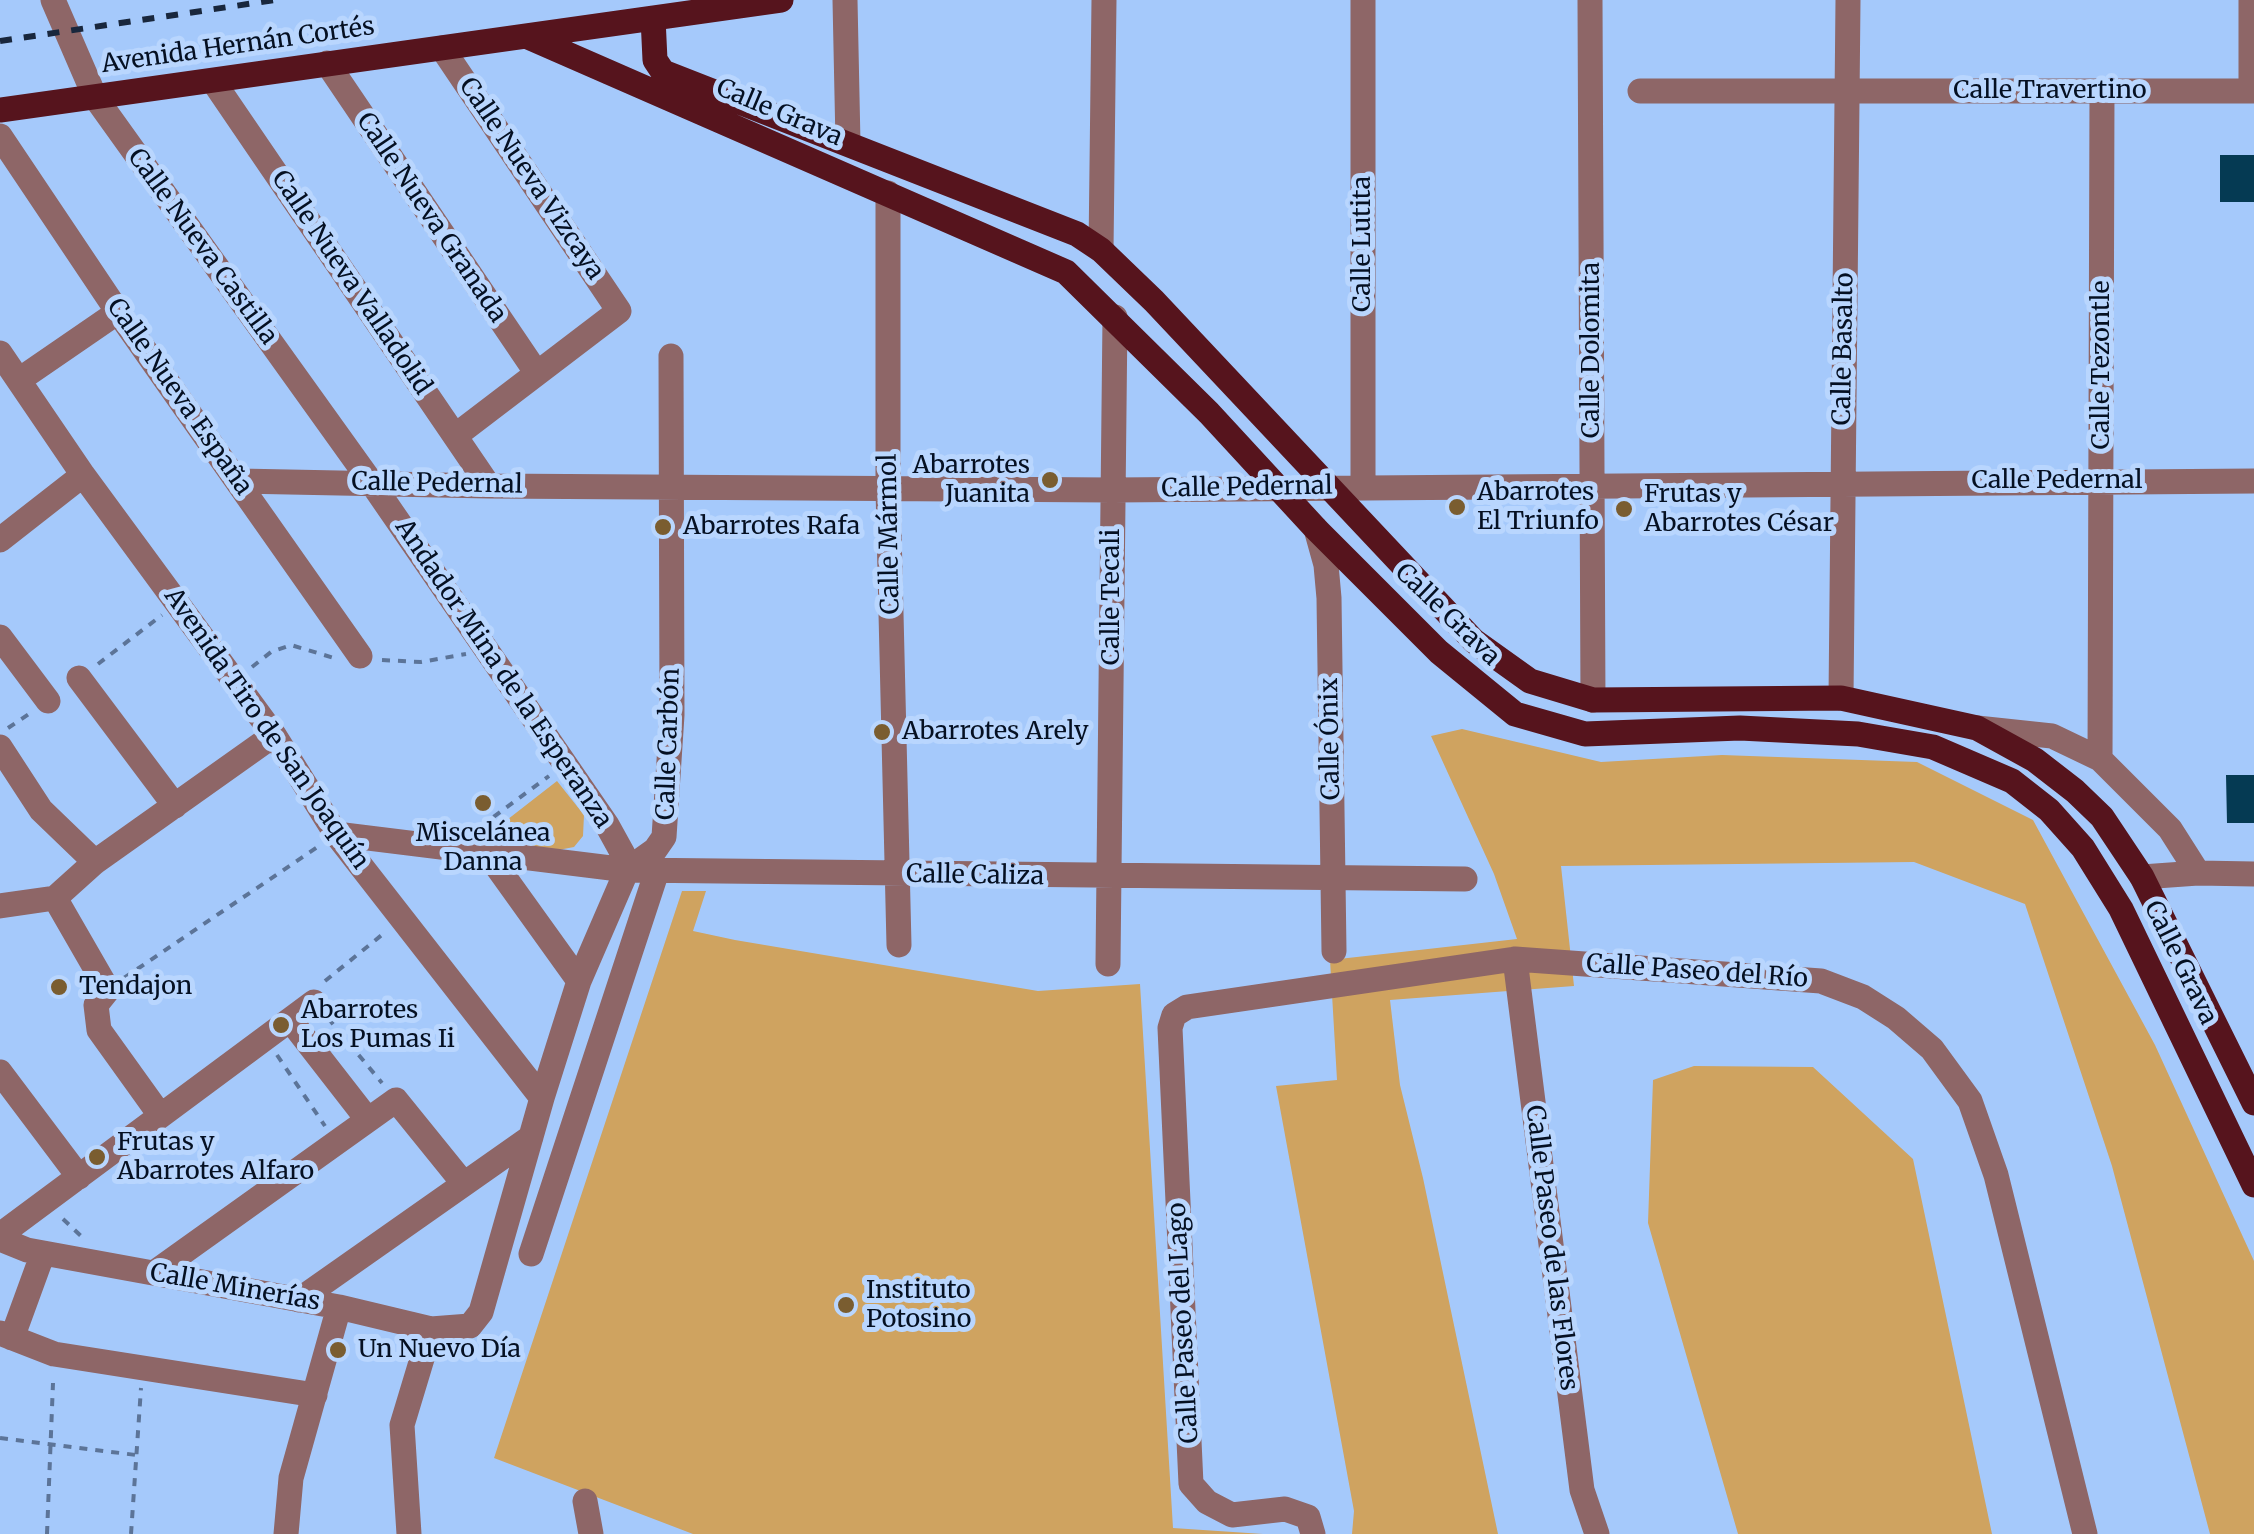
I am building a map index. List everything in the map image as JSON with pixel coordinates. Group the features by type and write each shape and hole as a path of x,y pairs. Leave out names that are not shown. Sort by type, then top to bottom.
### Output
{"main road":[{"name":"Avenida Hernán Cortés","path":"0,110 781,0"},
{"name":"Calle Grava","path":"653,18 655,60 664,72 1077,234 1101,250 1474,641 1530,681 1593,700 1842,698 1977,728 2035,760 2102,817 2142,878 2254,1103"},
{"name":"Calle Grava","path":"526,36 1066,272 1115,317 1439,652 1515,714 1585,734 1740,728 1858,734 1933,748 2012,781 2049,810 2083,848 2121,909 2254,1186"}],"street":[{"name":"Calle Nueva Castilla","path":"54,0 95,97 371,482"},
{"path":"845,0 848,143"},
{"path":"1101,250 1104,0"},
{"name":"Calle Lutita","path":"1362,488 1363,0"},
{"name":"Calle Dolomita","path":"1590,0 1593,700"},
{"name":"Calle Basalto","path":"1842,698 1848,0"},
{"path":"2251,0 2253,92"},
{"name":"Calle Nueva Vizcaya","path":"442,48 620,311 536,372"},
{"name":"Calle Nueva Granada","path":"327,63 536,372"},
{"name":"Calle Nueva Valladolid","path":"213,81 489,486"},
{"name":"Calle Travertino","path":"1640,91 2253,92"},
{"name":"Calle Tezontle","path":"2100,759 2102,92"},
{"name":"Calle Nueva España","path":"0,136 118,312 360,656"},
{"name":"Calle Mármol","path":"888,194 888,489 899,945"},
{"path":"20,380 118,312"},
{"name":"Calle Tecali","path":"1108,964 1115,317"},
{"name":"Avenida Tiro de San Joaquín","path":"0,353 83,475 274,734 336,834 542,1098"},
{"name":"Calle Carbón","path":"470,1326 482,1312 579,981 627,870 655,850 664,837 672,715 671,356"},
{"path":"455,436 536,372"},
{"path":"0,540 83,475"},
{"name":"Calle Pedernal","path":"239,481 1113,490 2254,480"},
{"name":"Andador Mina de la Esperanza","path":"371,482 616,840 627,870"},
{"name":"Calle Ónix","path":"1316,529 1326,566 1328,598 1334,951"},
{"path":"0,638 48,701"},
{"path":"80,678 176,806"},
{"path":"1977,728 2052,736 2100,759 2170,830 2198,873"},
{"path":"0,906 55,898 94,862 274,734"},
{"path":"0,747 40,810 94,862"},
{"name":"Calle Caliza","path":"336,834 627,870 897,876 1465,879"},
{"path":"486,850 579,981"},
{"path":"531,1254 656,871"},
{"path":"2142,878 2254,874"},
{"path":"55,898 108,990 96,1005 99,1030 160,1115"},
{"name":"Calle Paseo del Río","path":"1174,1014 1187,1007 1515,960 1821,981 1862,997 1896,1018 1932,1049 1970,1101 1996,1174 2085,1534"},
{"name":"Calle Paseo de las Flores","path":"1515,960 1582,1490 1597,1534"},
{"path":"0,1237 314,1002"},
{"name":"Calle Paseo del Lago","path":"1174,1014 1170,1028 1191,1484 1208,1502 1232,1514 1285,1509 1308,1516 1313,1534"},
{"path":"290,1021 368,1120"},
{"path":"0,1072 78,1176"},
{"path":"154,1273 396,1100 464,1184"},
{"path":"299,1300 531,1138"},
{"name":"Calle Minerías","path":"0,1237 43,1253 339,1307 431,1330 470,1326"},
{"path":"43,1253 6,1336 54,1354 315,1395"},
{"path":"286,1534 290,1478 339,1307"},
{"path":"409,1534 402,1425 431,1330"},
{"path":"584,1501 591,1534"}],"path":[{"path":"80,678 178,603"},
{"path":"486,850 488,821 565,764"},
{"path":"108,990 336,834"},
{"path":"396,1100 314,1002 320,985 402,918"},
{"path":"266,1039 337,1142"},
{"path":"45,1201 81,1236 95,1262"},
{"path":"47,1534 54,1382"},
{"path":"131,1534 139,1405"},
{"path":"0,1438 136,1455"}],"shaded area":[{"path":"1462,729 1601,762 1722,755 1917,762 2033,820 2155,1045 2254,1261 2254,1534 2210,1534 2112,1166 2025,904 1914,862 1561,866 1574,986 1390,1000 1400,1085 1498,1534 1352,1534 1354,1511 1276,1086 1337,1080 1330,960 1517,939 1494,874 1431,736"},
{"path":"557,781 584,815 583,836 574,847 553,851 518,848 503,823"},
{"path":"682,891 706,891 693,931 735,940 1038,991 1140,984 1173,1528 1263,1534 693,1534 494,1458"},
{"path":"1694,1066 1813,1067 1913,1159 1992,1534 1738,1534 1648,1223 1653,1080"}],"building":[{"path":"2220,155 2254,155 2254,202 2220,202"},
{"path":"2226,775 2254,775 2254,823 2227,823"}],"railway":[{"path":"0,41 275,0"}],"place":[{"name":"Abarrotes Juanita","path":"1050,480"},
{"name":"Abarrotes El Triunfo","path":"1457,507"},
{"name":"Frutas y Abarrotes César","path":"1624,509"},
{"name":"Abarrotes Rafa","path":"663,527"},
{"name":"Abarrotes Arely","path":"882,732"},
{"name":"Miscelánea Danna","path":"483,803"},
{"name":"Tendajon","path":"59,987"},
{"name":"Abarrotes Los Pumas Ii","path":"281,1025"},
{"name":"Frutas y Abarrotes Alfaro","path":"97,1157"},
{"name":"Instituto Potosino","path":"846,1305"},
{"name":"Un Nuevo Día","path":"338,1350"}]}
